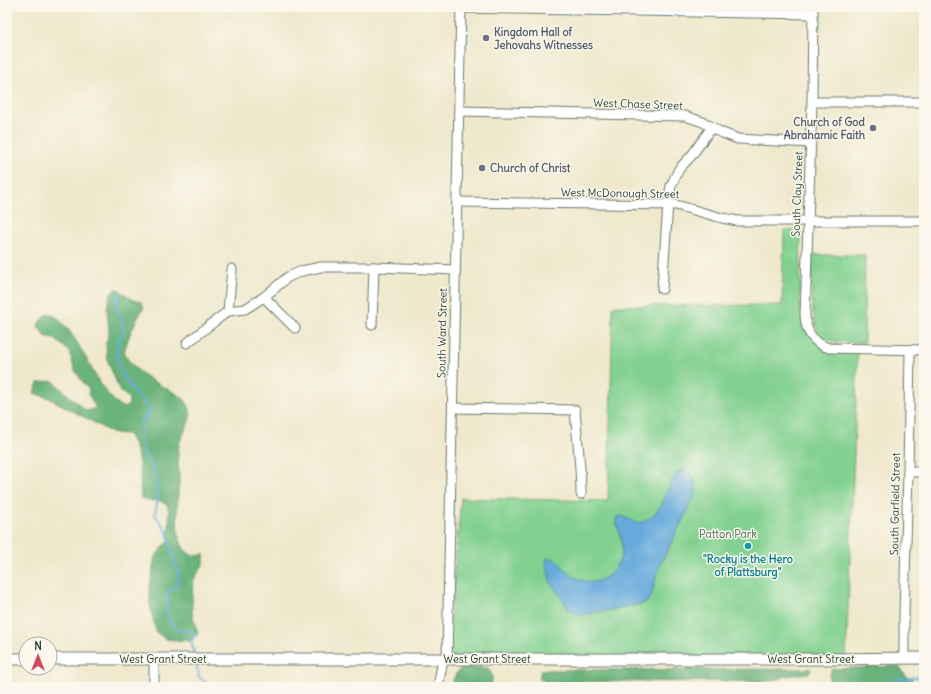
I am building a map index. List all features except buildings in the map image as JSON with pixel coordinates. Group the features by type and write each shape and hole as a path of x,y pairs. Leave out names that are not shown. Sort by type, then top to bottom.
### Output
{"main road":[{"name":"West Grant Street","path":"58,659 924,658"},
{"path":"7,659 18,659"}],"street":[{"path":"461,7 813,11"},
{"name":"South Ward Street","path":"438,687 445,659 453,408 461,7"},
{"name":"South Clay Street","path":"813,11 811,143 805,316 808,330 815,341 821,345 833,349 924,350"},
{"path":"812,102 924,102"},
{"name":"West Chase Street","path":"459,111 685,116 703,122 738,140 811,143"},
{"path":"662,289 668,204 671,186 679,169 692,155 712,127"},
{"name":"West McDonough Street","path":"457,202 668,204 684,206 706,214 738,221 924,222"},
{"path":"187,343 228,311 245,309 264,297 288,277 302,270 321,267 374,267 455,270"},
{"path":"372,325 374,267"},
{"path":"228,311 232,269"},
{"path":"264,297 295,328"},
{"name":"South Garfield Street","path":"904,658 910,350"},
{"path":"453,408 575,410 580,457 581,494"},
{"path":"908,472 924,472"},
{"path":"154,659 154,687"}],"green space":[{"name":"Patton Park","path":"784,230 801,231 800,315 805,319 815,341 858,349 846,659 447,659 461,498 608,501 613,306 782,305"},
{"path":"812,255 865,255 864,343 833,341 824,338 819,333 815,324 813,313"},
{"path":"116,288 133,300 141,302 144,307 132,329 124,353 127,358 135,368 144,375 184,399 189,407 190,417 178,450 179,478 177,522 182,544 187,552 195,556 204,554 204,563 194,579 192,614 198,634 191,641 166,639 156,632 150,605 150,585 155,557 169,540 169,511 167,504 158,500 149,501 141,498 138,458 133,442 128,434 111,433 49,398 34,393 38,383 53,381 87,411 96,408 89,395 89,390 75,371 69,351 54,338 45,336 38,327 43,318 52,314 73,335 95,375 112,399 123,408 129,405 129,398 120,391 107,359 106,343 109,334 107,308 111,294"},
{"path":"898,666 915,687 829,687 832,669"},
{"path":"464,667 488,668 492,678 490,687 450,687 457,672"},
{"path":"811,669 809,673 785,676 773,681 547,682 539,679 541,670"}],"water":[{"path":"682,470 689,472 694,478 696,493 658,569 651,597 647,602 582,615 569,609 550,581 546,562 547,558 552,558 572,574 584,581 592,582 604,579 613,571 620,560 622,545 616,520 617,517 624,517 637,523 645,521 656,513 663,502 674,476"}],"waterway":[{"path":"120,294 117,300 116,308 122,321 123,328 117,344 118,362 121,371 136,395 149,408 150,411 141,421 140,439 144,454 151,465 157,483 156,494 158,498 155,515 166,529 177,569 179,584 169,591 166,597 168,619 172,625 179,630 193,632 195,635 191,641 195,656"},
{"path":"196,662 199,677 211,687"},
{"path":"876,687 888,684 897,679 924,677"},
{"path":"912,678 911,684 913,687"}],"place":[{"name":"Kingdom Hall of Jehovahs Witnesses","path":"486,38"},
{"name":"Church of God Abrahamic Faith","path":"873,128"},
{"name":"Church of Christ","path":"482,168"},
{"name":"\"Rocky is the Hero of Plattsburg\"","path":"748,546"}]}
